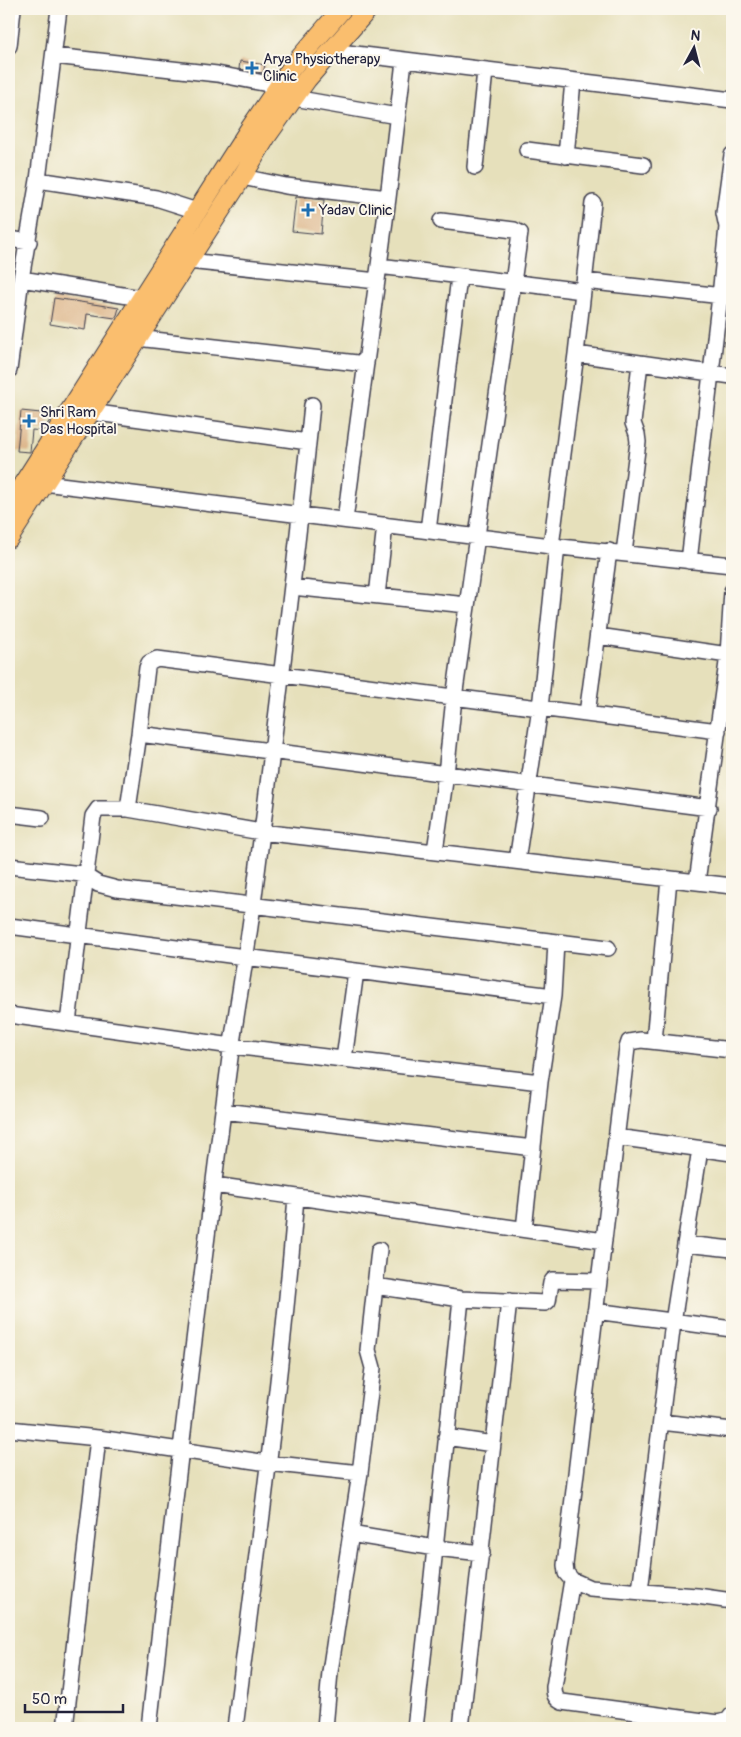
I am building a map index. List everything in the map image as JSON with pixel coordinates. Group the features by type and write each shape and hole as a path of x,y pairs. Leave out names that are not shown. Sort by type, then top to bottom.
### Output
{"main road":[{"path":"11,497 279,86 292,67 342,9"},
{"path":"9,538 242,178 266,137 307,79 368,9"}],"street":[{"path":"9,46 13,9"},
{"path":"9,370 13,308 22,280 29,242 54,56 55,9"},
{"path":"331,51 732,100"},
{"path":"54,56 217,74 279,86"},
{"path":"345,520 388,198 404,61"},
{"path":"475,167 485,71"},
{"path":"566,156 573,81"},
{"path":"294,98 397,116"},
{"path":"527,150 644,165"},
{"path":"689,561 710,372 726,296 727,227 724,213 732,155"},
{"path":"242,178 286,186 388,198"},
{"path":"38,180 156,198 197,211"},
{"path":"517,861 540,708 554,546 593,203"},
{"path":"435,851 454,698 520,233 514,230 441,221"},
{"path":"9,238 29,242"},
{"path":"188,261 378,274 459,277 514,283 726,296"},
{"path":"428,531 459,277"},
{"path":"22,280 141,298"},
{"path":"138,338 366,364"},
{"path":"576,354 732,376"},
{"path":"624,553 638,442 633,423 640,363"},
{"path":"149,1728 180,1450 223,1111 272,752 312,405"},
{"path":"90,412 308,442"},
{"path":"44,483 428,531 732,565"},
{"path":"377,596 385,525"},
{"path":"587,714 609,551"},
{"path":"292,587 467,605"},
{"path":"697,882 728,655 732,591"},
{"path":"598,636 728,655"},
{"path":"128,809 140,734 147,668 149,663 154,660 169,660 718,732"},
{"path":"140,734 708,808"},
{"path":"68,1023 85,876 95,812 98,809 128,809 261,832 732,886"},
{"path":"9,814 42,818"},
{"path":"9,866 85,876 98,884 117,890 608,948"},
{"path":"654,1041 669,879"},
{"path":"9,926 245,958 553,996"},
{"path":"524,1229 540,1082 553,996 556,942"},
{"path":"344,1059 356,971"},
{"path":"9,1015 232,1046 540,1082"},
{"path":"732,1050 654,1041 635,1040 629,1042 565,1565 566,1573 572,1580 590,1588 640,1591 732,1601"},
{"path":"223,1111 533,1148"},
{"path":"616,1137 732,1152"},
{"path":"640,1591 673,1322 700,1148"},
{"path":"214,1185 604,1241"},
{"path":"235,1728 268,1463 289,1280 296,1197"},
{"path":"685,1244 732,1249"},
{"path":"326,1728 330,1672 360,1473 373,1368 368,1350 379,1250"},
{"path":"375,1286 461,1299 547,1302 551,1282 554,1280 599,1281"},
{"path":"415,1728 461,1299"},
{"path":"461,1728 509,1301"},
{"path":"595,1311 732,1329"},
{"path":"661,1422 732,1430"},
{"path":"9,1429 98,1438 268,1463 360,1473"},
{"path":"446,1437 493,1444"},
{"path":"65,1728 98,1438"},
{"path":"350,1534 435,1548 482,1553"},
{"path":"572,1580 554,1687 554,1695 562,1702 656,1721 718,1723 728,1720 732,1716"}],"building":[{"path":"240,61 265,65 263,73 239,69"},
{"path":"296,197 324,200 321,234 292,231"},
{"path":"54,298 119,308 115,318 87,314 85,330 50,324"},
{"path":"21,411 51,414 50,420 43,431 32,430 30,452 17,451"}],"place":[{"name":"Arya Physiotherapy Clinic","path":"252,68"},
{"name":"Yadav Clinic","path":"308,210"},
{"name":"Shri Ram Das Hospital","path":"29,421"}]}
